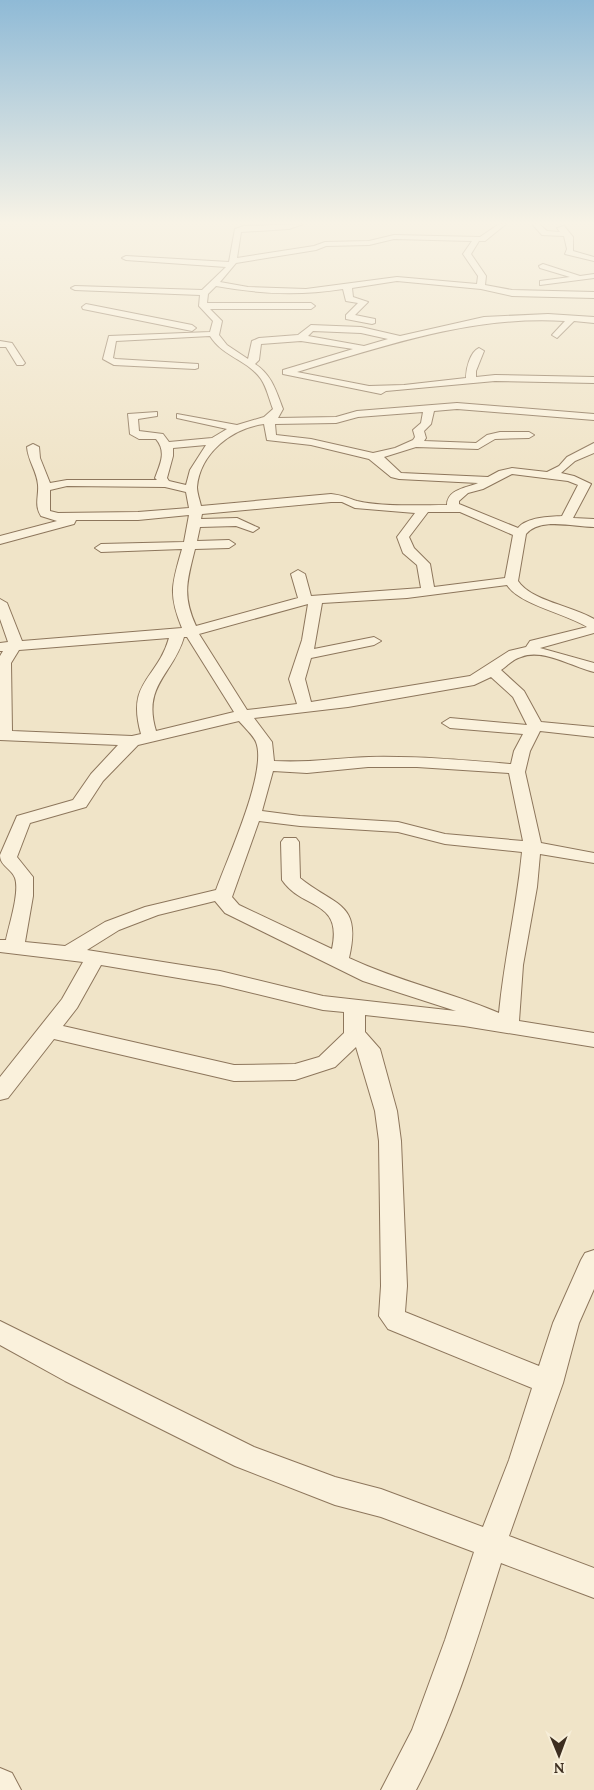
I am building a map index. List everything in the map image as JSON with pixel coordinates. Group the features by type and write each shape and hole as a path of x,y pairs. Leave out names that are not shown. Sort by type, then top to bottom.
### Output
{"street":[{"path":"89,308 172,323 211,334 223,347 261,373 268,381 278,409 272,417 237,428 216,440 167,445"},
{"path":"211,334 218,321 213,308"},
{"path":"359,308 349,318 382,322 370,331"},
{"path":"484,320 478,318 488,308"},
{"path":"557,335 572,318"},
{"path":"286,372 401,339 484,320 572,318 594,320"},
{"path":"302,338 311,328 370,331 401,339"},
{"path":"196,366 114,362 108,359 112,338 211,334"},
{"path":"248,364 254,360 253,349 255,343 259,341 302,338 330,341 366,350"},
{"path":"0,344 9,345 20,363"},
{"path":"471,380 471,371 479,351"},
{"path":"524,389 522,378 531,367"},
{"path":"261,373 286,372 371,388 430,406"},
{"path":"371,388 404,388 471,380 522,378 594,380"},
{"path":"413,444 421,438 418,430 426,424 430,406 437,397 441,383"},
{"path":"264,421 336,420 356,414 446,406 502,408 535,427"},
{"path":"153,414 132,416 134,432 139,436 159,436 167,445 168,460 161,478 165,484"},
{"path":"181,416 237,428"},
{"path":"373,456 413,444 478,446 491,437 577,417 594,417"},
{"path":"550,475 563,468 592,442 577,417"},
{"path":"264,421 271,438 311,442 373,456 382,459 393,474 399,476 467,478 492,481"},
{"path":"216,440 196,470 192,490 195,517 182,568 179,591 180,606 185,633 264,742 266,766 253,815 222,894 223,902 232,909 370,976 458,1004 508,1026"},
{"path":"33,447 34,461 41,470 45,488 43,509 45,513 63,518 195,517 237,522 253,528"},
{"path":"453,508 453,500 464,491 492,481 508,471 550,475 570,478 585,484 566,519"},
{"path":"45,488 67,483 165,484 192,490"},
{"path":"195,517 331,498 355,504 424,509 466,509 520,533"},
{"path":"424,509 402,537 408,550 423,564 428,590"},
{"path":"0,540 83,518"},
{"path":"594,523 573,523 566,519 526,526 520,533 511,581 517,589 544,604 575,614 594,625"},
{"path":"101,548 229,544"},
{"path":"298,574 311,600 305,655 297,679 305,706"},
{"path":"8,647 185,633 311,600 384,596 428,590 466,588 511,581"},
{"path":"0,603 15,637 8,647 8,654 4,664 2,735 132,741 243,715 348,702 474,680 492,671 513,655 531,650 594,668"},
{"path":"531,650 535,644 594,629"},
{"path":"150,737 143,718 142,706 147,688 174,646 185,633"},
{"path":"305,655 374,641"},
{"path":"492,671 507,681 527,704 533,728 522,752 518,769 518,780 532,840 528,887 513,965 508,1026"},
{"path":"450,723 594,732"},
{"path":"132,741 89,786 80,803 23,820 4,854 24,877 24,896 7,946 68,953 220,978 323,1003 354,1008 508,1026 594,1040"},
{"path":"266,766 307,768 368,762 417,762 518,769"},
{"path":"253,815 300,822 398,828 445,839 531,847 594,858"},
{"path":"290,842 291,880 300,889 325,902 334,910 344,928 339,960"},
{"path":"68,953 112,926 152,911 222,894"},
{"path":"0,1092 70,1003 95,958"},
{"path":"48,1030 234,1073 295,1072 327,1062 355,1036 354,1008"},
{"path":"355,1036 363,1041 369,1049 386,1111 390,1141 394,1286 392,1316 397,1321 548,1383"},
{"path":"398,1790 425,1740 548,1383 566,1323 594,1260"},
{"path":"0,1332 76,1373 245,1457 335,1491 381,1503 594,1583"},
{"path":"0,1786 4,1790"}]}
